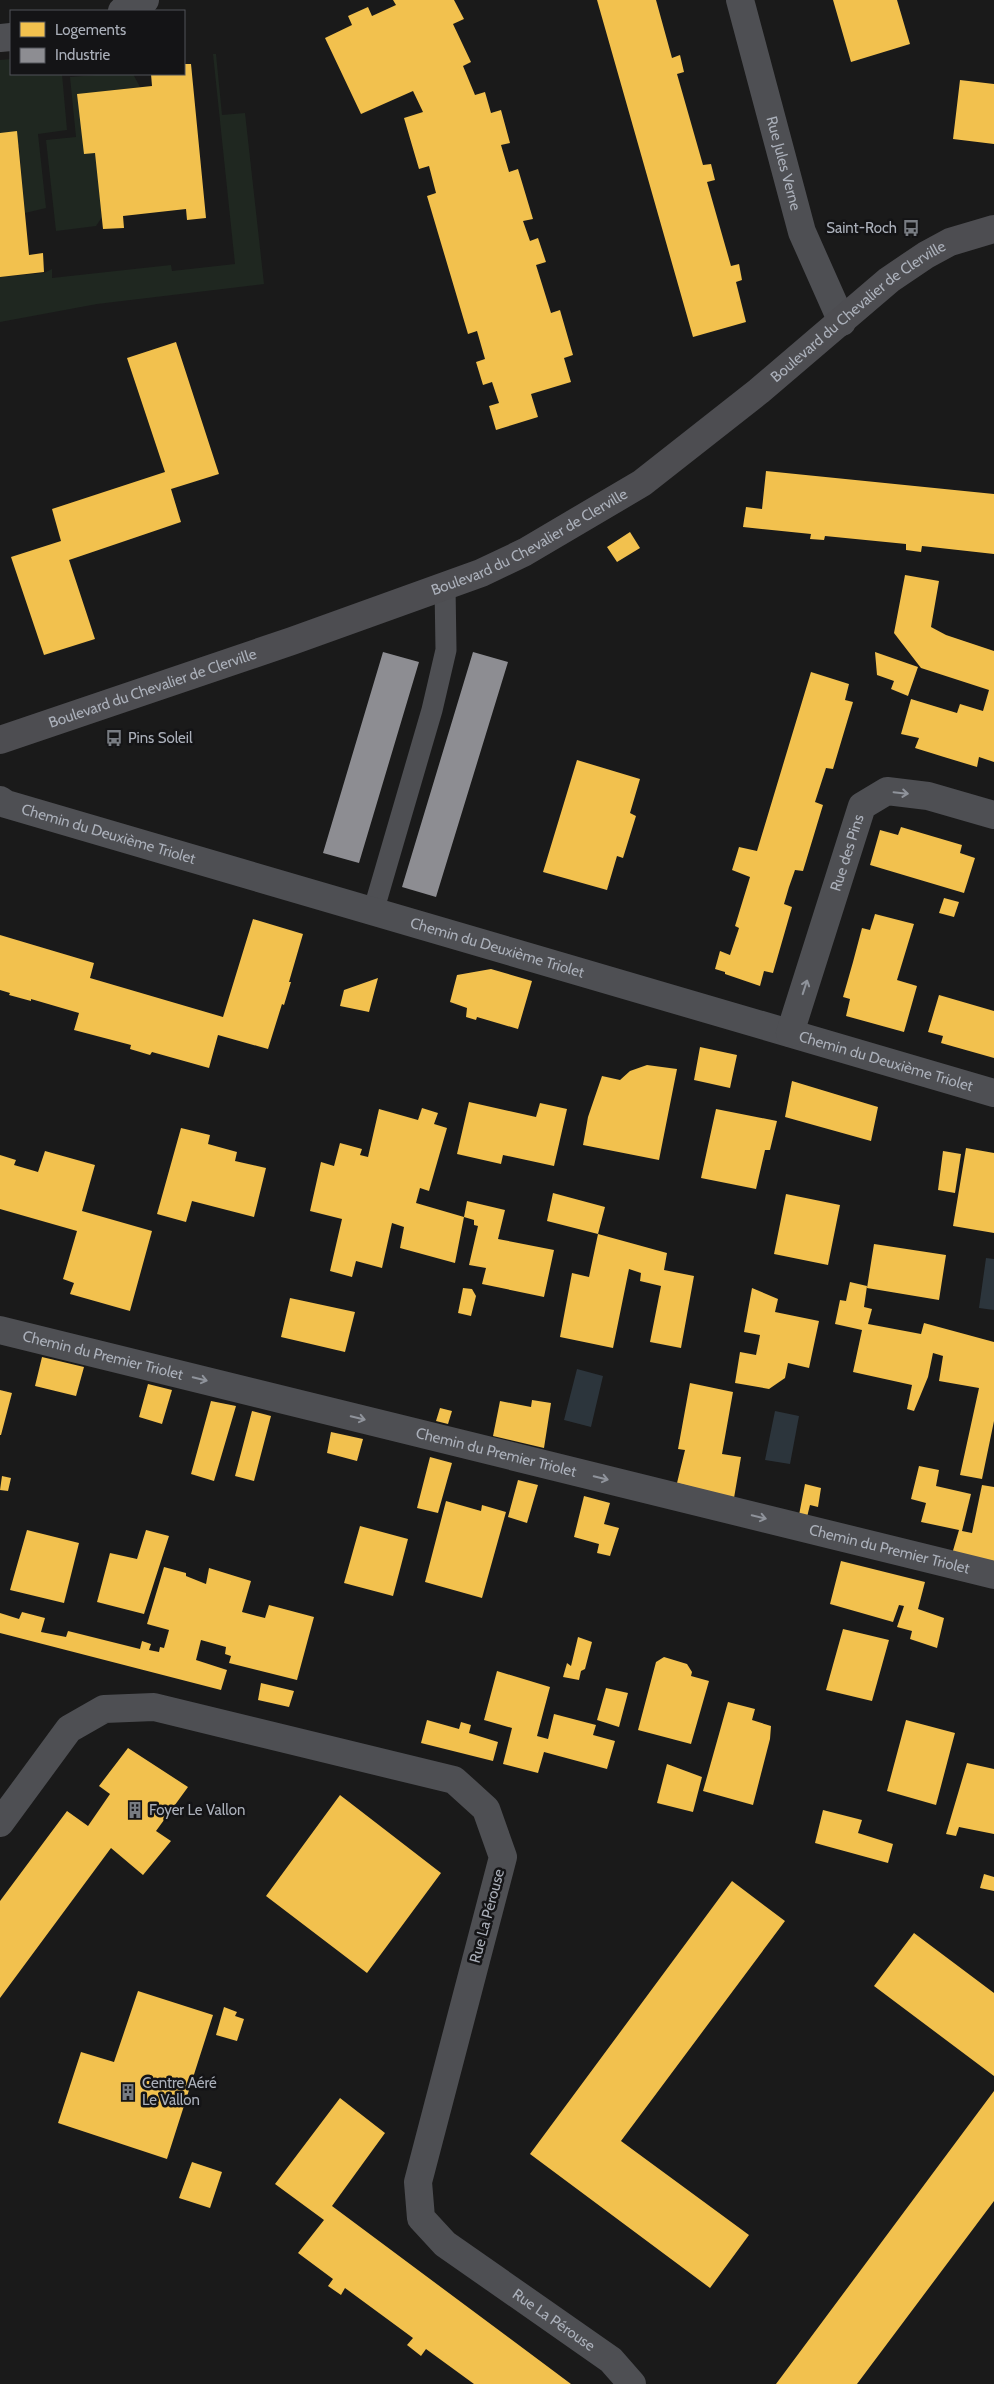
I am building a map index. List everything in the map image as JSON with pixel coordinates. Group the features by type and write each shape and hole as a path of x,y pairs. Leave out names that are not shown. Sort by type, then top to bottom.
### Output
{"street":[{"path":"124,10 145,0"},
{"name":"Rue Jules Verne","path":"740,0 802,232 842,322"},
{"name":"Boulevard du Chevalier de Clerville","path":"0,740 292,641 481,573 525,552 642,483 760,391 889,280 926,255 950,242 994,229"},
{"name":"Rue des Pins","path":"790,1033 862,806 887,792 928,796 994,815"},
{"name":"Chemin du Deuxième Triolet","path":"0,800 6,804 994,1093"},
{"name":"Chemin du Premier Triolet","path":"0,1330 994,1575"},
{"name":"Rue La Pérouse","path":"0,1823 69,1728 104,1709 154,1707 454,1780 486,1809 503,1857 418,2182 421,2218 445,2244 611,2360 632,2384"}],"lane":[{"path":"373,912 432,710 446,650 445,586"}],"shaded area":[{"path":"213,54 216,54 222,115 245,113 264,284 97,304 0,322 0,277 44,273 52,269 52,278 171,265 172,271 235,264"},
{"path":"10,59 10,75 62,75 67,130 38,134 46,208 25,213 19,146 0,148 0,60"},
{"path":"134,75 140,87 90,93 102,217 96,226 56,231 46,140 76,137 70,77"},
{"path":"986,1258 994,1259 994,1310 979,1308"},
{"path":"577,1369 603,1376 591,1427 564,1420"},
{"path":"775,1411 799,1416 790,1464 765,1460"}],"building: Logements":[{"path":"393,0 454,0 464,19 453,24 471,62 463,66 475,95 485,92 491,113 501,110 510,143 501,145 509,172 518,169 533,219 523,221 530,241 538,238 546,262 536,265 551,313 560,310 573,355 564,358 571,382 531,394 538,417 496,430 489,406 499,403 492,382 483,385 476,362 485,359 477,331 468,334 427,196 436,193 429,166 419,169 404,118 423,112 413,91 361,114 325,38 352,25 348,16 368,7 372,16 396,5"},
{"path":"597,0 656,0 672,58 680,55 684,72 677,74 703,165 711,164 715,180 707,182 731,266 739,264 742,280 736,282 746,322 693,337"},
{"path":"833,0 897,0 910,44 851,62"},
{"path":"185,64 191,64 206,218 187,220 186,209 123,216 124,228 103,229 95,153 84,154 77,94 152,86 151,75 185,75"},
{"path":"960,80 994,84 994,144 953,139"},
{"path":"17,131 29,255 43,253 44,272 0,277 0,133"},
{"path":"176,342 219,474 171,489 181,522 69,560 95,639 44,655 11,557 61,541 52,509 165,472 127,358"},
{"path":"766,471 994,494 994,554 922,546 921,552 906,550 906,544 825,536 824,540 810,539 811,534 743,527 746,507 762,509"},
{"path":"630,532 640,548 617,562 607,547"},
{"path":"905,575 939,581 931,627 946,635 994,651 994,762 979,757 977,767 915,748 919,738 901,734 911,699 957,713 960,704 983,711 989,690 921,668 894,633"},
{"path":"875,652 918,667 908,696 891,689 894,681 877,675"},
{"path":"811,672 849,684 845,700 853,702 833,769 826,768 815,802 823,805 803,871 795,870 789,887 784,904 792,907 773,973 764,971 760,986 715,969 720,951 730,955 739,928 735,926 750,877 732,870 739,847 757,851"},
{"path":"577,760 640,779 630,813 636,816 623,858 617,856 607,890 543,872"},
{"path":"901,827 962,845 960,853 975,858 964,893 870,865 880,830 898,835"},
{"path":"944,898 959,902 954,917 939,913"},
{"path":"875,914 914,924 897,980 917,986 904,1032 846,1016 850,999 843,997 862,928 870,930"},
{"path":"253,919 303,934 289,982 291,982 268,1049 218,1035 209,1068 152,1052 150,1055 130,1049 131,1045 74,1030 79,1013 31,999 31,1001 9,995 10,993 0,990 0,935 94,963 90,978 223,1017"},
{"path":"491,969 532,981 518,1029 477,1017 476,1020 466,1017 467,1008 450,1002 457,975"},
{"path":"378,978 369,1012 340,1006 344,990"},
{"path":"939,995 994,1011 994,1058 941,1043 943,1036 928,1032"},
{"path":"700,1047 737,1055 730,1088 694,1080"},
{"path":"647,1065 677,1069 659,1160 583,1145 588,1117 602,1076 620,1080 630,1071"},
{"path":"792,1081 878,1107 871,1141 785,1117"},
{"path":"469,1102 536,1117 540,1103 567,1109 554,1166 503,1155 501,1164 457,1154"},
{"path":"422,1108 438,1113 434,1124 447,1128 429,1191 420,1188 416,1203 464,1217 455,1263 400,1248 404,1227 392,1223 382,1268 356,1261 352,1277 330,1271 342,1219 310,1211 321,1162 334,1166 340,1143 362,1149 360,1155 368,1157 379,1109 418,1120"},
{"path":"716,1109 777,1121 770,1150 765,1150 756,1189 701,1178"},
{"path":"181,1128 210,1135 208,1144 237,1152 235,1161 266,1168 254,1217 192,1201 186,1222 157,1214"},
{"path":"966,1148 994,1153 994,1233 953,1226"},
{"path":"45,1151 95,1165 82,1211 152,1231 130,1311 70,1294 74,1283 63,1279 77,1231 0,1209 0,1155 16,1160 14,1165 38,1172"},
{"path":"943,1151 961,1154 955,1193 938,1190"},
{"path":"553,1193 605,1207 598,1234 547,1221"},
{"path":"786,1194 840,1205 828,1265 774,1254"},
{"path":"467,1201 505,1210 498,1239 554,1250 544,1297 482,1284 486,1268 469,1265 478,1226 474,1225 474,1220 464,1217"},
{"path":"598,1234 667,1253 664,1270 694,1276 681,1348 650,1342 661,1286 640,1281 641,1273 629,1269 613,1348 560,1337 572,1273 589,1277"},
{"path":"874,1244 946,1255 939,1300 867,1288"},
{"path":"850,1282 867,1286 864,1307 872,1309 868,1324 921,1334 924,1323 994,1342 994,1421 982,1479 960,1475 979,1388 939,1381 943,1356 933,1353 928,1377 914,1411 907,1409 912,1385 853,1372 862,1330 835,1324 840,1300 846,1301"},
{"path":"463,1288 472,1289 476,1296 471,1316 458,1313"},
{"path":"752,1288 778,1299 775,1312 819,1321 809,1368 788,1363 785,1378 769,1389 735,1383 740,1352 756,1355 760,1335 744,1332"},
{"path":"290,1298 355,1312 345,1352 281,1337"},
{"path":"42,1357 84,1367 76,1396 35,1386"},
{"path":"690,1383 733,1392 722,1454 741,1457 734,1498 677,1483 685,1450 678,1449"},
{"path":"148,1384 172,1390 162,1424 139,1417"},
{"path":"0,1390 12,1393 1,1435 0,1435"},
{"path":"532,1400 551,1403 544,1448 493,1436 500,1401 531,1407"},
{"path":"211,1401 236,1406 214,1481 191,1474"},
{"path":"440,1408 452,1411 448,1424 436,1421"},
{"path":"252,1411 271,1416 254,1481 235,1476"},
{"path":"331,1432 363,1439 357,1461 327,1453"},
{"path":"430,1457 452,1463 438,1513 417,1508"},
{"path":"919,1466 939,1470 936,1486 971,1494 962,1531 972,1533 982,1485 994,1487 994,1565 952,1554 959,1530 921,1522 926,1503 911,1499"},
{"path":"2,1476 11,1478 8,1491 0,1490"},
{"path":"518,1480 538,1485 527,1523 508,1517"},
{"path":"805,1484 821,1488 818,1507 810,1505 807,1517 799,1515"},
{"path":"584,1496 610,1503 604,1524 619,1528 610,1556 597,1553 599,1544 574,1537"},
{"path":"446,1501 481,1511 482,1505 506,1512 482,1598 425,1582"},
{"path":"360,1526 408,1539 393,1596 344,1583"},
{"path":"27,1530 79,1543 64,1603 10,1590"},
{"path":"146,1530 169,1536 144,1614 97,1602 110,1553 137,1559"},
{"path":"841,1561 925,1582 918,1609 944,1618 937,1648 910,1639 912,1631 897,1627 904,1606 899,1605 893,1622 830,1604"},
{"path":"164,1567 186,1573 186,1576 206,1584 209,1568 251,1581 242,1612 265,1618 269,1605 314,1617 297,1680 229,1663 231,1656 225,1654 226,1647 201,1640 196,1660 227,1670 221,1690 0,1633 0,1613 19,1619 22,1612 45,1618 41,1632 66,1637 68,1631 140,1649 142,1641 151,1644 149,1650 159,1652 160,1647 164,1648 169,1630 147,1624"},
{"path":"843,1629 889,1640 872,1701 826,1690"},
{"path":"578,1637 592,1642 585,1669 581,1671 579,1680 563,1677 567,1663 571,1666"},
{"path":"664,1657 687,1664 692,1672 691,1676 709,1681 691,1744 638,1730 656,1662"},
{"path":"497,1671 550,1687 537,1736 548,1739 554,1714 596,1725 593,1735 615,1741 607,1769 544,1752 538,1773 503,1764 512,1728 484,1720"},
{"path":"261,1683 294,1691 289,1707 258,1700"},
{"path":"606,1688 628,1693 619,1727 597,1720"},
{"path":"728,1702 755,1709 752,1720 771,1726 770,1739 753,1805 703,1791"},
{"path":"427,1720 459,1729 461,1722 471,1725 469,1733 498,1742 493,1761 421,1743"},
{"path":"906,1720 955,1733 936,1805 887,1791"},
{"path":"128,1748 188,1787 156,1831 171,1841 143,1875 111,1848 0,1998 0,1901 67,1811 88,1826 110,1794 99,1786"},
{"path":"967,1763 994,1769 994,1834 959,1827 956,1836 946,1834"},
{"path":"667,1764 702,1777 693,1812 657,1803"},
{"path":"340,1795 441,1873 367,1973 266,1896"},
{"path":"823,1810 862,1820 858,1833 893,1844 888,1863 815,1843"},
{"path":"984,1874 994,1877 994,1891 980,1888"},
{"path":"732,1881 785,1921 621,2141 749,2235 710,2288 530,2154"},
{"path":"914,1933 994,1993 994,2076 874,1986"},
{"name":"Centre Aéré Le Vallon","path":"138,1991 213,2015 167,2159 58,2123 81,2052 114,2062"},
{"path":"224,2007 237,2012 235,2016 244,2019 237,2041 216,2035"},
{"path":"994,2091 994,2201 857,2384 776,2384"},
{"path":"340,2098 385,2133 332,2206 571,2384 474,2384 426,2349 421,2356 407,2345 413,2338 345,2288 341,2295 328,2286 333,2279 298,2253 324,2220 275,2184"},
{"path":"192,2162 222,2172 210,2208 179,2198"}],"building: Industrie":[{"path":"383,652 419,662 359,863 323,853"},
{"path":"473,652 508,662 436,897 402,887"}],"place":[{"name":"Saint-Roch","path":"911,228"},
{"name":"Pins Soleil","path":"114,738"},
{"name":"Foyer Le Vallon","path":"135,1810"},
{"name":"Centre Aéré Le Vallon","path":"128,2092"}]}
